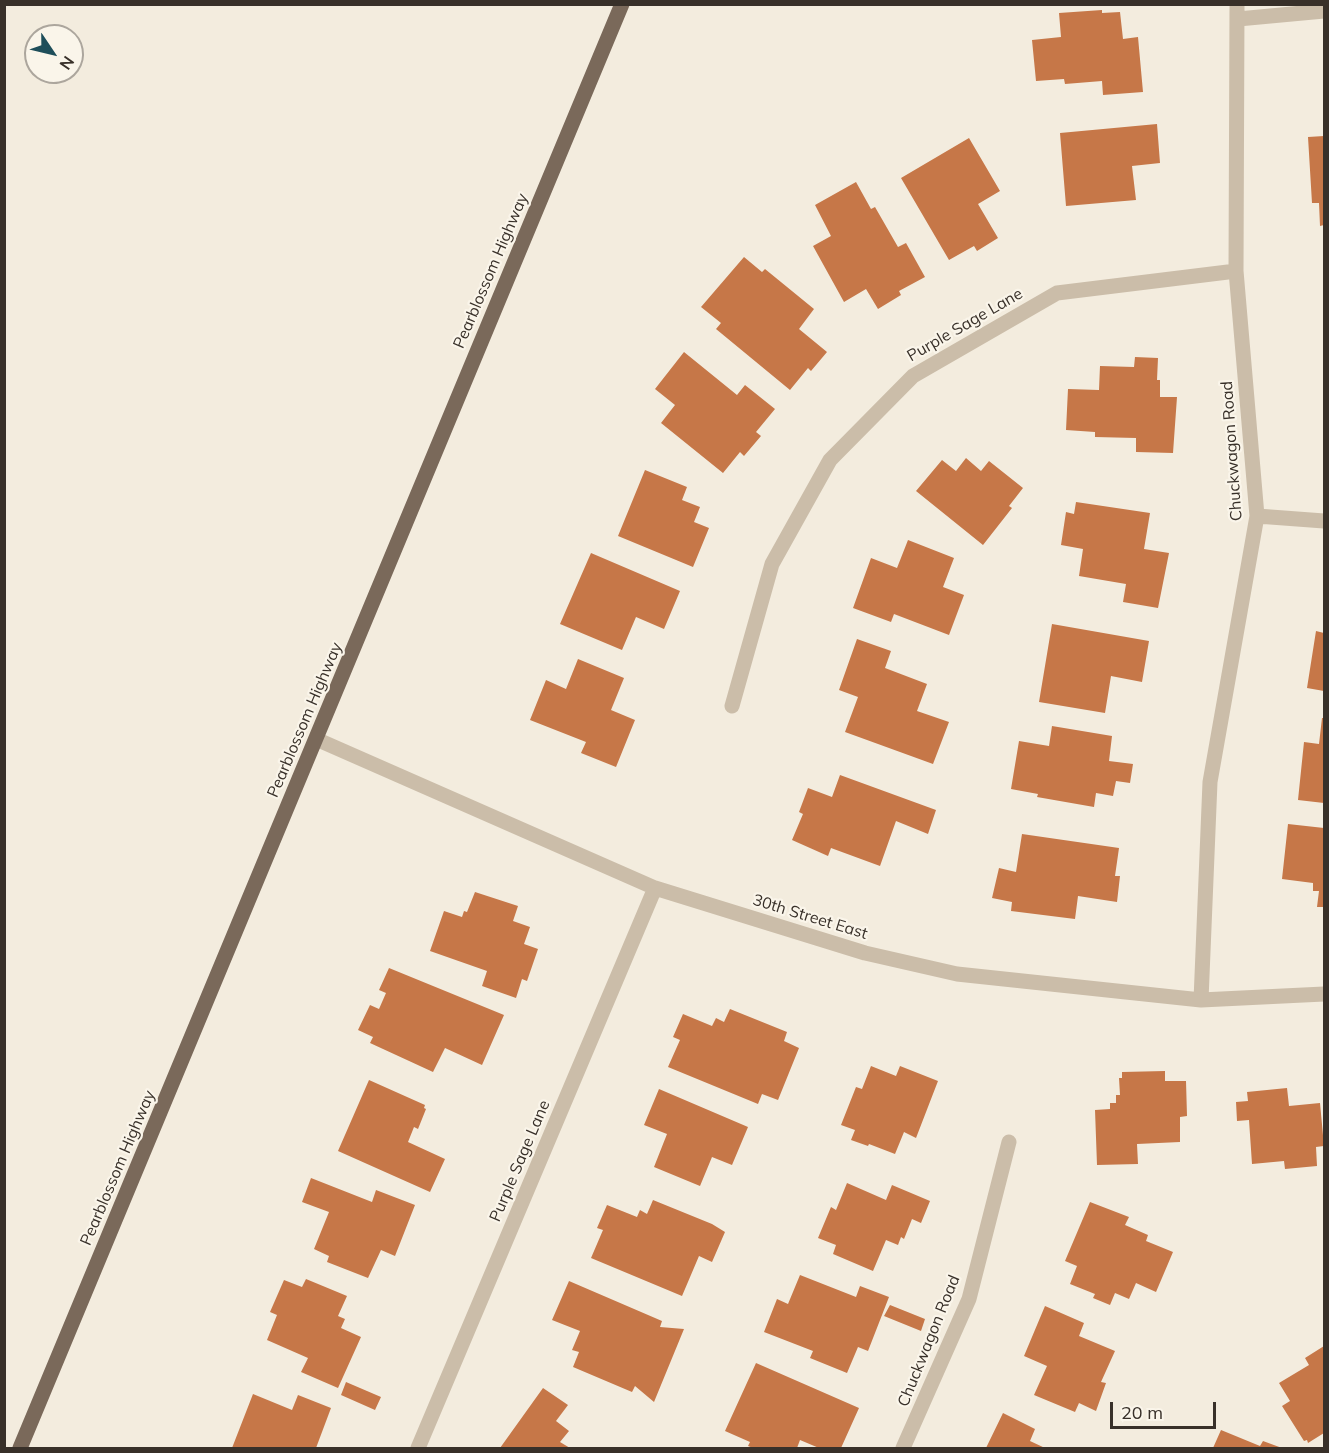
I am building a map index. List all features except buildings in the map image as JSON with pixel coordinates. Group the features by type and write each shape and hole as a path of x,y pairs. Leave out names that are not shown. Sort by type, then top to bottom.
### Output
{"main road":[{"name":"Pearblossom Highway","path":"20,1449 622,4"}],"street":[{"path":"1237,12 1324,11"},
{"name":"Chuckwagon Road","path":"1201,1000 1210,782 1257,516 1236,271 1237,12"},
{"name":"Purple Sage Lane","path":"732,706 772,564 830,460 913,376 1057,293 1236,271"},
{"path":"1257,516 1324,521"},
{"name":"30th Street East","path":"316,739 655,888 865,953 957,974 1201,1000 1324,993"},
{"name":"Purple Sage Lane","path":"418,1449 655,888"},
{"name":"Chuckwagon Road","path":"903,1449 969,1299 1009,1142"}]}
